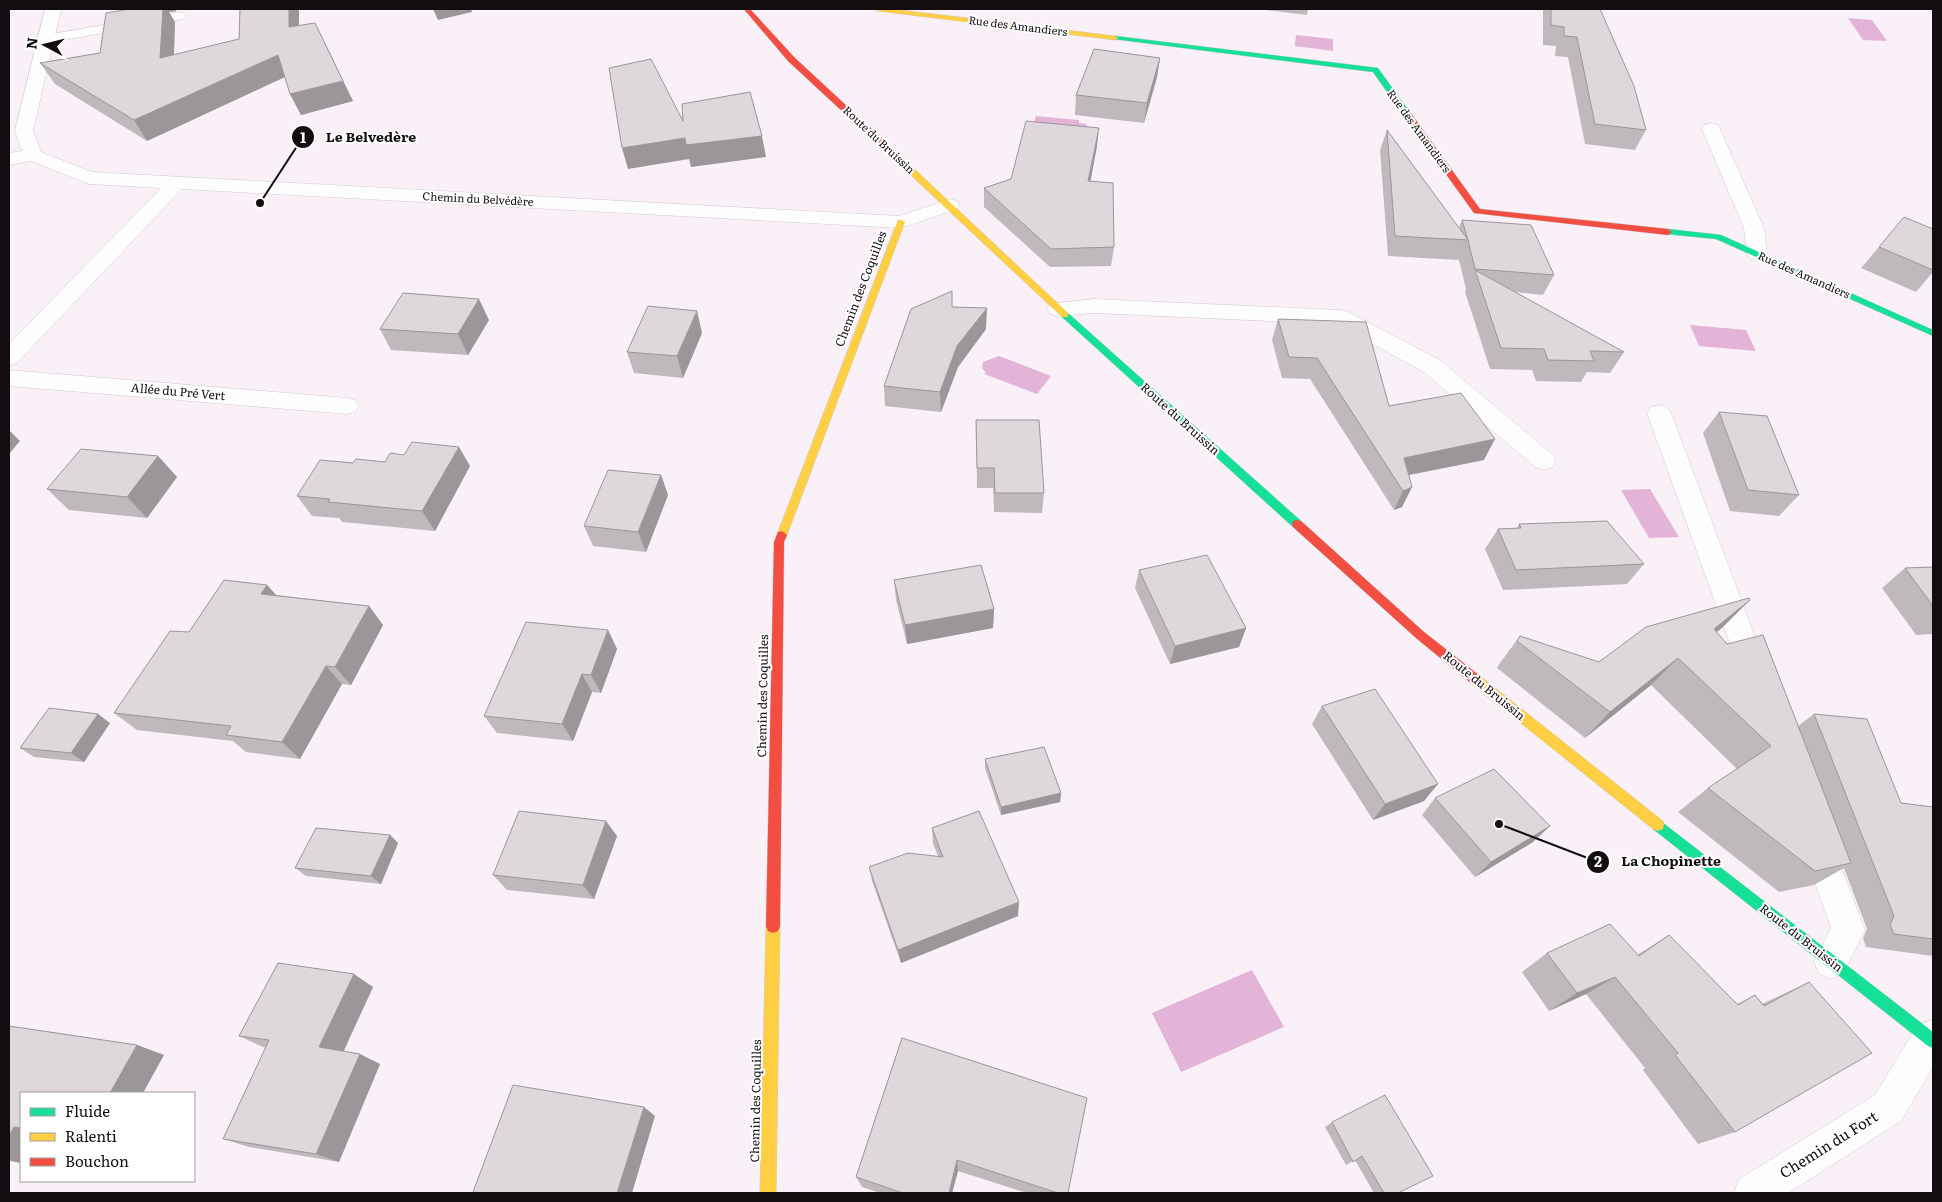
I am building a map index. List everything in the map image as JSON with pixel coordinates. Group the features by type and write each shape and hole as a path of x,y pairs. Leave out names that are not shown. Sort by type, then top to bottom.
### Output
{"street":[{"path":"9,159 33,155 24,131 52,9"},
{"name":"Route du Bruissin","path":"747,9 791,59 1058,309 1420,635 1831,962 1932,1039"},
{"name":"Rue des Amandiers","path":"878,9 1375,70 1477,211 1718,237 1933,333"},
{"path":"1711,129 1754,228 1757,254"},
{"name":"Chemin du Belvédère","path":"33,155 89,178 177,183 901,222 950,206"},
{"path":"9,358 177,183"},
{"name":"Chemin des Coquilles","path":"768,1193 779,542 901,222"},
{"path":"1058,309 1094,306 1340,317 1432,366 1544,461"},
{"name":"Allée du Pré Vert","path":"9,378 347,406"},
{"path":"1659,413 1764,699"},
{"path":"1808,819 1848,930 1831,962"},
{"name":"Chemin du Fort","path":"1753,1193 1888,1108 1932,1039"}],"lane":[{"path":"46,39 179,16"}],"shaded area":[{"path":"1848,18 1872,20 1887,41 1863,40"},
{"path":"1296,35 1333,39 1333,51 1295,46"},
{"path":"1036,116 1079,120 1079,123 1087,124 1086,129 1033,126"},
{"path":"1690,325 1746,330 1756,351 1699,346"},
{"path":"999,356 1051,376 1037,394 984,374 986,373 982,368 983,362"},
{"path":"1650,489 1679,537 1649,538 1621,490"},
{"path":"1252,970 1284,1027 1181,1072 1152,1013"}],"building":[{"path":"130,9 163,9 160,58 239,39 240,9 289,9 289,27 315,23 343,81 290,94 278,55 134,120 40,63 100,53 106,13"},
{"path":"1551,9 1600,9 1634,86 1646,130 1595,124 1577,37 1564,36 1564,27 1551,25"},
{"path":"1094,49 1160,58 1147,103 1076,95"},
{"path":"651,59 683,121 682,104 750,92 762,136 686,145 685,138 622,148 609,68"},
{"path":"1026,121 1099,128 1088,181 1113,183 1114,247 1051,249 984,188 1011,179"},
{"path":"1387,130 1468,240 1395,236"},
{"path":"1904,217 1933,229 1933,270 1879,247"},
{"path":"1462,220 1531,225 1554,275 1475,269"},
{"path":"1475,270 1624,352 1590,351 1594,361 1548,360 1544,349 1501,348"},
{"path":"952,291 952,307 987,308 957,346 940,392 884,386 911,309"},
{"path":"403,293 479,299 458,334 380,329"},
{"path":"648,306 697,311 677,356 627,352"},
{"path":"1278,319 1366,322 1389,406 1461,393 1495,439 1404,458 1412,487 1403,491 1317,358 1289,357"},
{"path":"1719,412 1767,416 1799,495 1748,490"},
{"path":"976,420 1039,420 1044,493 995,493 994,468 977,468"},
{"path":"412,442 459,447 422,511 328,502 330,499 297,496 320,460 353,463 356,459 385,462 390,453 404,455"},
{"path":"81,449 158,456 127,497 47,489"},
{"path":"608,470 661,475 638,532 584,526"},
{"path":"1607,521 1644,564 1516,570 1498,529 1521,528 1519,524"},
{"path":"1207,555 1246,628 1175,646 1139,570"},
{"path":"981,565 994,609 905,625 894,580"},
{"path":"1933,567 1933,606 1905,568"},
{"path":"224,580 267,585 261,594 369,606 335,667 326,666 282,742 226,735 231,726 114,713 170,631 189,632"},
{"path":"1749,598 1750,600 1714,629 1727,644 1763,635 1851,863 1815,871 1708,788 1771,746 1678,658 1610,712 1517,641 1520,636 1599,662 1646,627"},
{"path":"526,622 608,630 591,675 582,674 562,724 484,716"},
{"path":"1375,689 1438,784 1385,804 1322,706"},
{"path":"49,708 98,714 71,753 20,748"},
{"path":"1814,714 1867,719 1901,803 1933,807 1933,939 1894,934 1890,925 1894,916"},
{"path":"1044,747 1061,793 1001,807 985,759"},
{"path":"1494,769 1550,826 1491,862 1435,798"},
{"path":"519,811 606,821 583,885 493,875"},
{"path":"979,811 1019,902 898,950 869,867 908,853 943,857 932,828"},
{"path":"316,828 390,835 371,876 295,868"},
{"path":"1610,924 1639,956 1669,935 1738,1005 1755,995 1764,1006 1809,982 1872,1053 1735,1132 1675,1055 1678,1053 1615,977 1577,993 1547,953"},
{"path":"278,963 354,974 319,1047 360,1054 316,1154 223,1139 269,1040 239,1036"},
{"path":"9,1026 137,1045 111,1092 20,1092 20,1128 14,1127 9,1136"},
{"path":"902,1038 1087,1098 1068,1193 1058,1193 957,1160 949,1193 903,1193 856,1177"},
{"path":"513,1085 644,1107 617,1193 473,1192"},
{"path":"1385,1095 1433,1176 1398,1193 1384,1193 1362,1156 1353,1162 1332,1122"}],"traffic: fast":[{"path":"1115,38 1375,70 1407,114"},
{"path":"1668,232 1718,237 1933,333"},
{"path":"1065,315 1297,524"},
{"path":"1658,825 1933,1041"}],"traffic: slow":[{"path":"878,9 1115,38"},
{"path":"888,149 1065,315"},
{"path":"782,535 901,222"},
{"path":"1476,680 1658,825"},
{"path":"768,1193 773,926"}],"traffic: jam":[{"path":"747,9 791,59 888,149"},
{"path":"1407,114 1477,211 1668,232"},
{"path":"1297,524 1420,635 1476,680"},
{"path":"773,926 779,542 782,535"}],"place":[{"name":"Le Belvedère","path":"260,203"},
{"name":"La Chopinette","path":"1499,824"}]}
